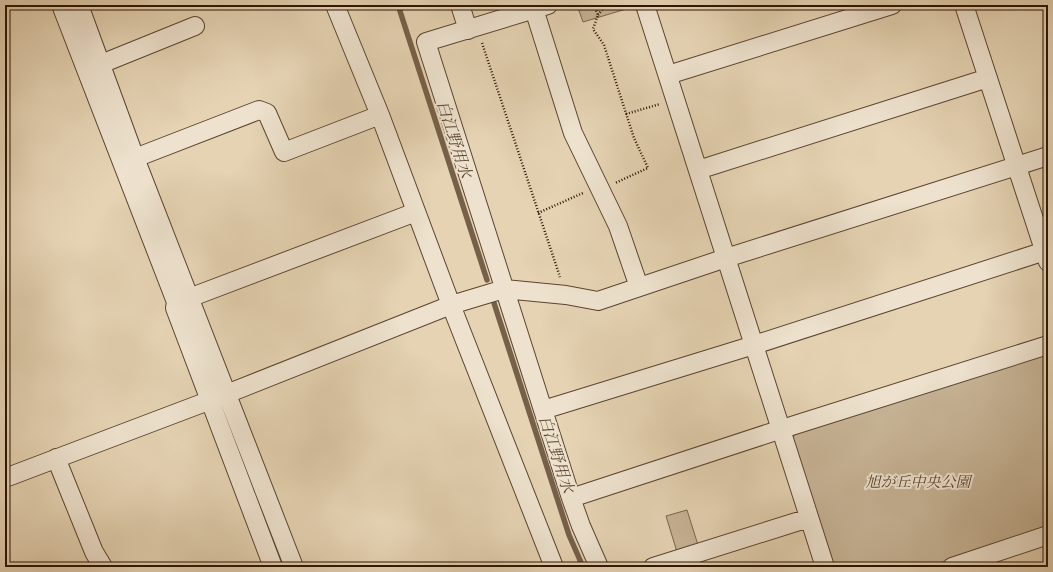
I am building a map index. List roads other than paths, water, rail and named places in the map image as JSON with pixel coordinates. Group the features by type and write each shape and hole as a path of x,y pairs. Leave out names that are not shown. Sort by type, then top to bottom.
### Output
{"street":[{"path":"61,5 176,302 175,308 218,397 294,567"},
{"path":"79,5 135,158 189,298 218,397 273,567"},
{"path":"335,5 380,115 451,305 554,567"},
{"path":"460,5 472,29"},
{"path":"645,5 825,567"},
{"path":"668,75 892,5"},
{"path":"543,410 1046,257 964,5"},
{"path":"599,567 581,526 571,498 426,42 541,7 573,133 618,226 639,287"},
{"path":"101,64 194,26"},
{"path":"698,170 988,78"},
{"path":"135,158 259,110 267,113 284,152 380,115"},
{"path":"5,478 218,397 451,305 504,289 566,295 598,301 726,258 1048,156"},
{"path":"189,298 416,212"},
{"path":"571,498 782,429 1048,345"},
{"path":"56,458 94,552 103,567"},
{"path":"653,567 809,518"},
{"path":"960,566 1048,535"}],"waterway":[{"name":"白江野用水","path":"398,5 487,280"},
{"name":"白江野用水","path":"494,303 569,535 583,567"},
{"path":"244,466 284,567"}],"park label":[{"name":"旭が丘中央公園","path":"918,482"}]}
